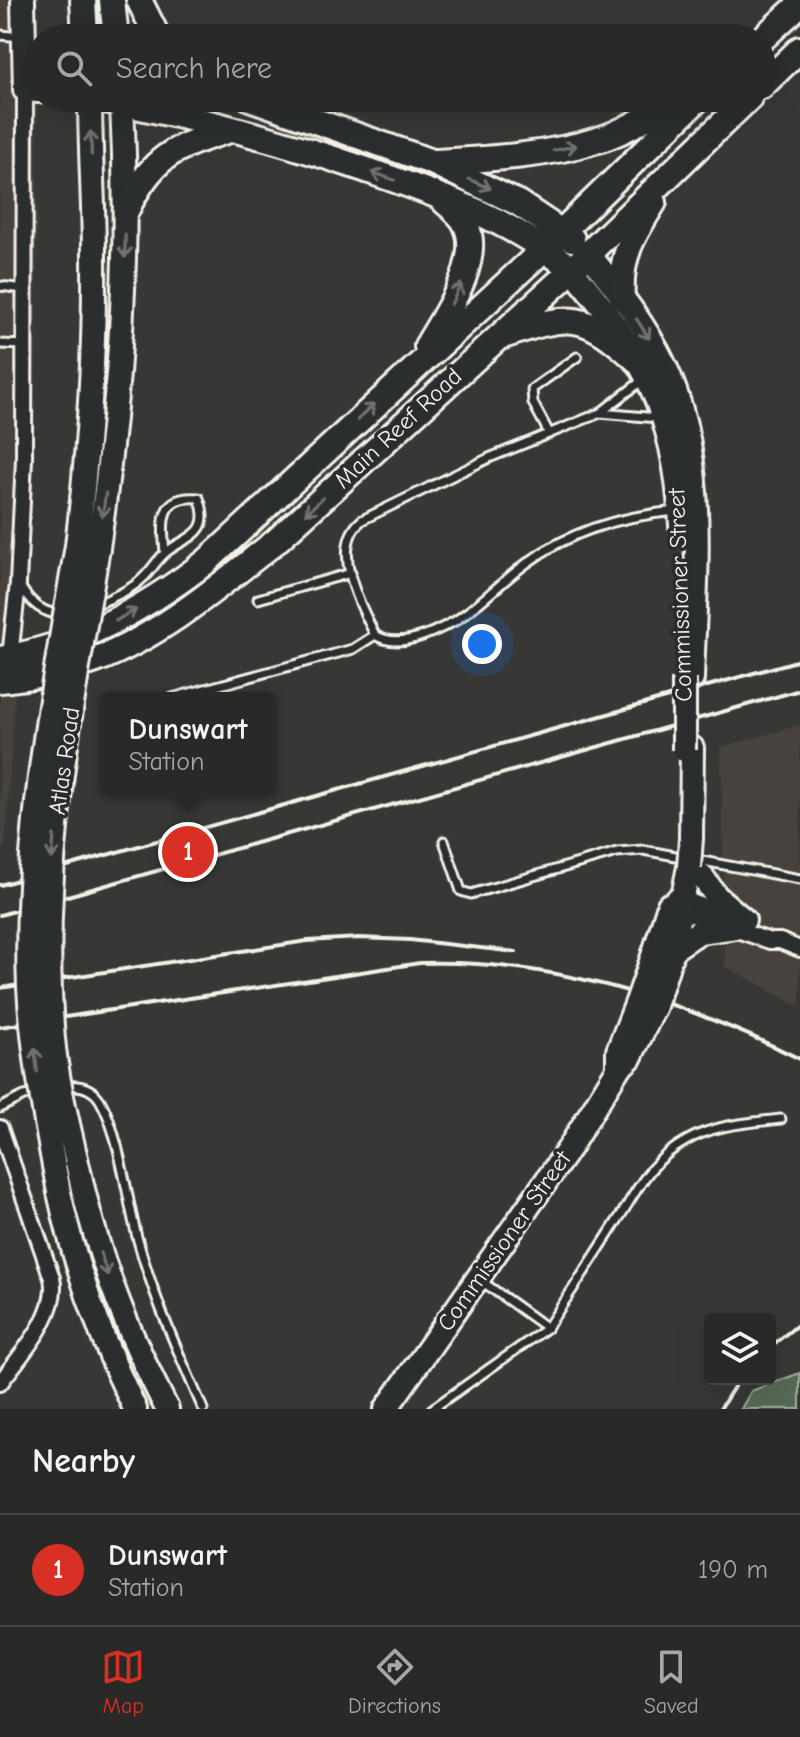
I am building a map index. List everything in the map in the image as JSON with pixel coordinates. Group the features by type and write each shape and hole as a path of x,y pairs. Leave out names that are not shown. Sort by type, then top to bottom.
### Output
{"main road":[{"path":"23,0 24,37"},
{"path":"83,0 84,24"},
{"path":"112,0 115,24"},
{"path":"139,0 151,24"},
{"path":"776,26 800,4"},
{"path":"776,72 800,49"},
{"name":"Atlas Road","path":"91,112 94,260 85,480 87,547 70,717 55,826 49,921 53,1031 65,1108 104,1264 130,1334 167,1409"},
{"name":"Atlas Road","path":"122,112 126,211 118,402 41,781 31,874 28,941 29,988 39,1087 66,1228 96,1320 135,1409"},
{"name":"Commissioner Street","path":"166,112 318,154 431,192 498,221 545,248 580,261 622,298 653,343 671,382 689,449 688,856 665,954 630,1058 618,1069 568,1150 386,1409"},
{"name":"Commissioner Street","path":"290,112 432,162 518,203 562,230 644,370 664,419 688,510"},
{"path":"432,162 537,153 603,138 657,112"},
{"name":"Main Reef Road","path":"5,658 38,652 106,626 174,586 207,561 545,248 684,112"},
{"name":"Main Reef Road","path":"0,680 48,673 118,650 187,608 275,542 580,261 734,112"},
{"path":"126,211 139,184 160,161 199,140 233,129"},
{"path":"622,298 621,281 626,251 675,169"},
{"path":"419,363 460,287 470,251 466,225 457,212 431,192"},
{"path":"494,340 541,323 575,320 607,334 644,370"},
{"path":"665,954 699,932 740,924 688,856"}],"street":[{"path":"5,658 18,583 24,459 24,289 31,112"},
{"path":"676,902 773,935 800,949"},
{"path":"0,1128 54,1291 48,1313 0,1383"}],"lane":[{"path":"0,35 24,37"},
{"path":"0,286 24,289"},
{"path":"0,344 24,345"},
{"path":"549,433 533,403 532,389 577,357"},
{"path":"375,635 346,555 350,532 362,520 489,458 600,413 644,370"},
{"path":"600,413 664,419"},
{"path":"18,583 30,603 39,609 67,617 92,607 143,579 165,552 186,542 196,533 202,523 199,498 182,496 169,505 163,518 165,552"},
{"path":"375,635 396,642 442,628 470,611 528,562 569,538 618,519 688,510"},
{"path":"258,599 351,573"},
{"path":"194,692 353,649 375,635"},
{"path":"444,841 461,891 471,894 617,852 643,850 800,879"},
{"path":"0,1108 24,1096 75,1085 91,1090 100,1100 111,1131 137,1238 163,1317 203,1409"},
{"path":"432,1409 547,1328 641,1180 658,1159 687,1140 721,1127 781,1119"},
{"path":"478,1279 547,1328"}],"shaded area":[{"path":"0,0 36,0 38,24 24,24 24,112 37,112 36,366 5,847 0,848"},
{"path":"800,725 800,1007 725,966 721,747"}],"green space":[{"path":"800,1373 800,1409 741,1409 751,1391 776,1385 776,1382"}],"railway":[{"path":"0,885 800,660"},
{"path":"0,915 800,690"},
{"path":"0,988 307,941 359,938 410,940 516,952"},
{"path":"0,1027 420,963 470,964 519,968 615,987 709,1019 800,1059"},
{"path":"776,1342 800,1323"},
{"path":"720,1409 735,1385"}],"place":[{"name":"Dunswart","path":"188,852"}]}
